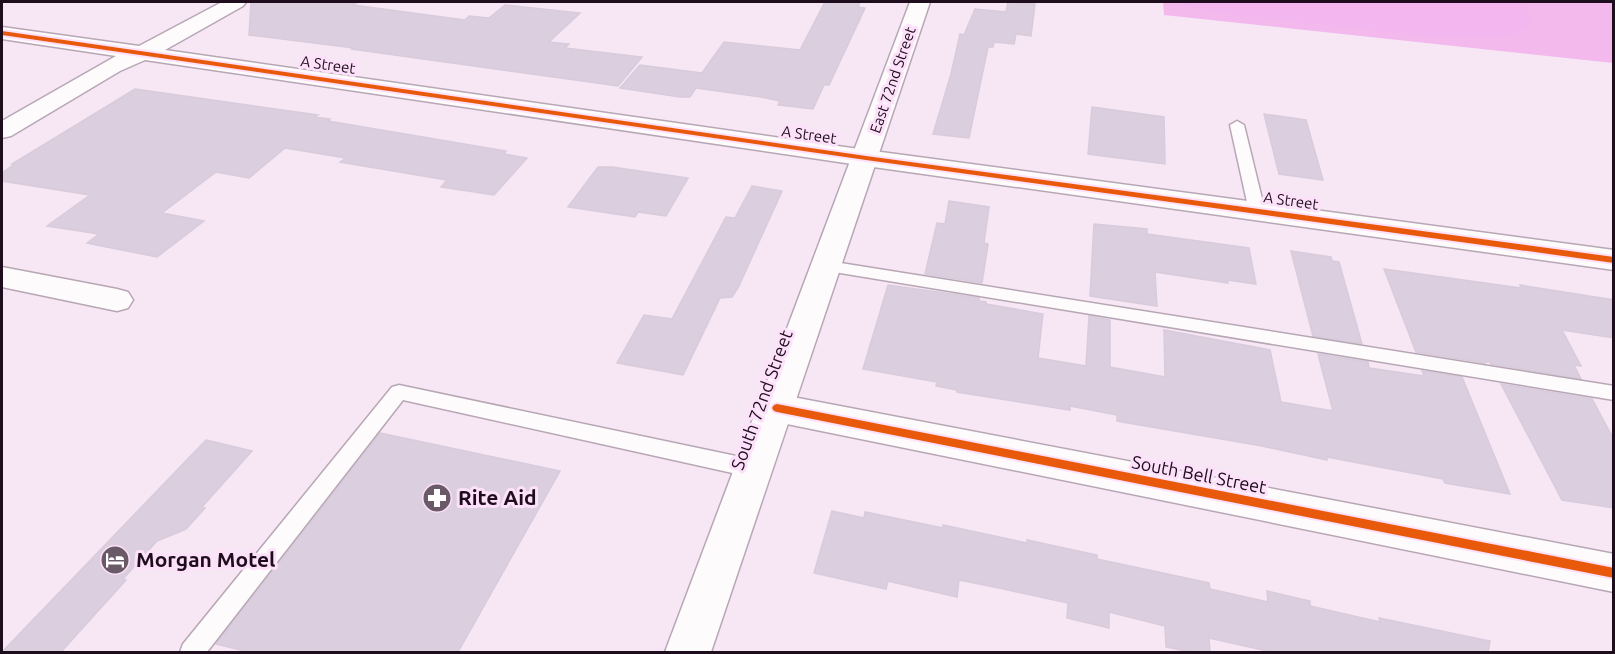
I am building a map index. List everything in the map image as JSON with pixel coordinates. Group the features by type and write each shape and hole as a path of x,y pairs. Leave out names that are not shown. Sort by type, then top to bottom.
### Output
{"street":[{"path":"2,131 112,66 143,53 236,2"},
{"name":"East 72nd Street","path":"866,158 920,2"},
{"name":"A Street","path":"2,33 866,158 1614,260"},
{"name":"South 72nd Street","path":"688,652 866,158"},
{"path":"2,277 117,300"},
{"name":"South Bell Street","path":"777,408 1614,573"}],"lane":[{"path":"1237,125 1257,211"},
{"path":"828,266 1614,393"},
{"path":"192,652 399,392 755,469"}],"shaded area":[{"path":"1163,2 1613,2 1613,63 1164,15"},
{"path":"1182,2 1523,2 1531,19 1528,28 1510,34 1488,37 1435,36 1243,16 1187,6"}],"building":[{"path":"251,2 358,2 353,5 465,20 469,16 489,18 505,5 580,13 549,42 569,44 565,48 642,57 618,86 249,35"},
{"path":"825,2 860,2 858,7 865,8 829,85 824,85 813,109 778,105 780,101 761,97 696,88 690,97 680,97 620,88 640,65 702,73 724,42 800,50"},
{"path":"1008,2 1035,4 1031,36 1016,34 1014,44 994,42 993,47 988,47 969,138 933,134 960,34 964,35 975,9 1006,12"},
{"path":"135,89 318,115 315,117 330,119 328,121 506,151 504,154 527,158 494,195 441,187 447,180 340,162 346,158 285,148 249,178 216,172 162,213 204,221 157,257 87,243 99,234 47,226 90,195 2,181 2,173 15,164 12,164"},
{"path":"1092,107 1164,117 1165,164 1088,154"},
{"path":"1264,114 1306,120 1323,180 1279,174"},
{"path":"598,167 688,178 666,216 638,212 635,217 568,207"},
{"path":"752,186 782,191 738,288 732,297 720,298 683,375 617,363 644,315 672,319 726,217 735,218"},
{"path":"949,201 989,207 984,243 988,244 982,283 925,274 937,223 945,224"},
{"path":"1094,224 1147,229 1147,234 1249,248 1256,284 1227,280 1228,283 1155,272 1157,306 1090,296"},
{"path":"1291,251 1331,257 1332,261 1339,262 1362,344 1313,336"},
{"path":"1384,269 1521,288 1520,285 1614,300 1614,338 1562,330 1581,366 1574,365 1581,379 1491,364 1489,361 1485,363 1416,352"},
{"path":"888,285 979,298 979,301 986,302 986,304 1043,314 1038,358 1086,366 1089,316 1110,320 1110,367 1165,377 1164,330 1270,350 1281,402 1333,411 1318,354 1368,362 1369,368 1424,376 1422,371 1462,377 1510,494 1445,483 1443,479 1327,457 1327,460 1262,446 1117,421 1117,415 1070,406 1070,410 957,392 957,390 936,386 937,382 863,369"},
{"path":"1501,384 1592,399 1614,440 1614,508 1562,500"},
{"name":"Rite Aid","path":"380,433 560,471 458,652 249,652 216,644"},
{"name":"Morgan Motel","path":"206,440 252,451 202,507 205,508 186,529 157,541 123,579 126,580 61,652 2,652"},
{"path":"832,511 864,518 865,512 943,528 943,525 1027,543 1027,540 1097,555 1097,559 1209,583 1210,589 1268,602 1267,591 1310,601 1310,606 1380,622 1379,618 1490,641 1488,652 1272,652 1209,638 1210,652 1190,652 1166,647 1165,626 1109,612 1109,628 1067,618 1068,603 999,588 959,580 957,597 888,581 886,589 814,573"}],"cycle path":[{"path":"2,33 866,158 1614,260"},
{"path":"777,408 1614,573"}],"place":[{"name":"Rite Aid","path":"437,498"},
{"name":"Morgan Motel","path":"115,560"}]}
